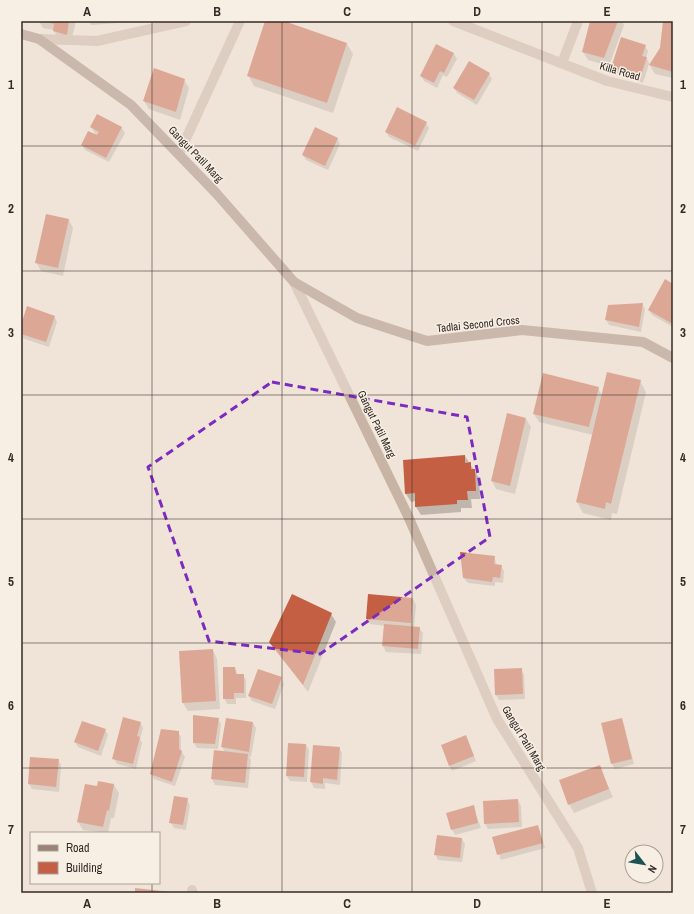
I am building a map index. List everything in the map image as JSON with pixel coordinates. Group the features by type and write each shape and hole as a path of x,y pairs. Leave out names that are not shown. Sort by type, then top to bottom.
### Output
{"main road":[{"path":"21,34 39,39"},
{"name":"Gangut Patil Marg","path":"39,39 131,105 216,193 294,282"},
{"name":"Tadlai Second Cross","path":"294,282 357,318 427,341 522,330 642,342 673,358"}],"street":[{"path":"39,39 98,41 186,21"},
{"path":"179,154 240,21"},
{"name":"Killa Road","path":"453,21 607,81 673,97"},
{"path":"562,63 578,21"},
{"name":"Gangut Patil Marg","path":"294,282 408,516 497,719 578,848 592,893"}],"highlighted area":[{"path":"272,382 467,417 490,537 320,654 209,641 148,467"}],"building":[{"path":"45,21 69,21 67,35 53,31 54,24"},
{"path":"265,21 284,21 347,43 327,103 247,76"},
{"path":"590,21 618,21 604,58 582,52"},
{"path":"663,21 673,21 673,72 649,65 660,48"},
{"path":"621,37 646,45 642,56 647,57 640,78 611,68"},
{"path":"436,44 454,53 444,73 440,71 434,83 420,76"},
{"path":"469,61 490,73 474,100 453,88"},
{"path":"154,68 185,79 176,112 143,101"},
{"path":"397,107 427,122 415,146 385,132"},
{"path":"97,114 122,127 106,158 81,145 88,131 97,135 99,132 90,127"},
{"path":"315,127 338,138 325,166 302,155"},
{"path":"46,214 69,219 58,268 35,263"},
{"path":"665,279 673,284 673,320 671,323 648,310"},
{"path":"643,303 639,327 605,320 608,305"},
{"path":"27,306 55,316 46,342 21,334 21,325"},
{"path":"607,372 641,380 611,504 606,502 605,509 576,502"},
{"path":"543,373 599,387 589,427 533,414"},
{"path":"507,413 526,418 510,486 491,481"},
{"path":"465,455 465,463 471,462 471,469 475,469 476,491 467,491 468,500 457,500 457,504 415,507 415,493 405,494 403,460"},
{"path":"460,552 495,556 494,564 502,565 500,578 493,577 492,582 463,578"},
{"path":"292,594 332,613 303,685 269,642"},
{"path":"368,594 413,598 411,623 366,619"},
{"path":"384,624 420,627 418,649 382,646"},
{"path":"213,649 216,701 182,703 179,651"},
{"path":"223,667 235,667 236,674 244,674 244,693 234,693 234,699 223,699"},
{"path":"522,668 523,694 495,695 494,669"},
{"path":"258,669 282,677 272,704 248,696"},
{"path":"193,715 219,718 215,744 193,743"},
{"path":"123,717 141,722 137,736 140,737 133,764 112,759"},
{"path":"226,718 253,722 249,752 221,747"},
{"path":"622,718 632,759 611,764 601,723"},
{"path":"82,721 106,729 98,751 74,742"},
{"path":"161,729 179,731 179,749 182,751 172,782 150,774"},
{"path":"466,735 474,756 449,766 441,745"},
{"path":"288,743 306,744 304,777 286,776"},
{"path":"313,745 340,747 337,780 323,778 323,784 310,782"},
{"path":"214,750 248,754 245,783 211,779"},
{"path":"30,757 59,759 56,787 28,784"},
{"path":"600,765 609,789 568,805 559,780"},
{"path":"98,781 114,784 109,811 107,810 103,827 77,822 85,784 97,786"},
{"path":"174,796 188,798 183,825 169,823"},
{"path":"518,799 519,822 484,824 483,801"},
{"path":"474,805 478,823 451,830 446,813"},
{"path":"538,825 543,843 497,855 492,837"},
{"path":"437,835 462,838 460,858 434,855"},
{"path":"135,888 171,892 171,893 135,893"}]}
